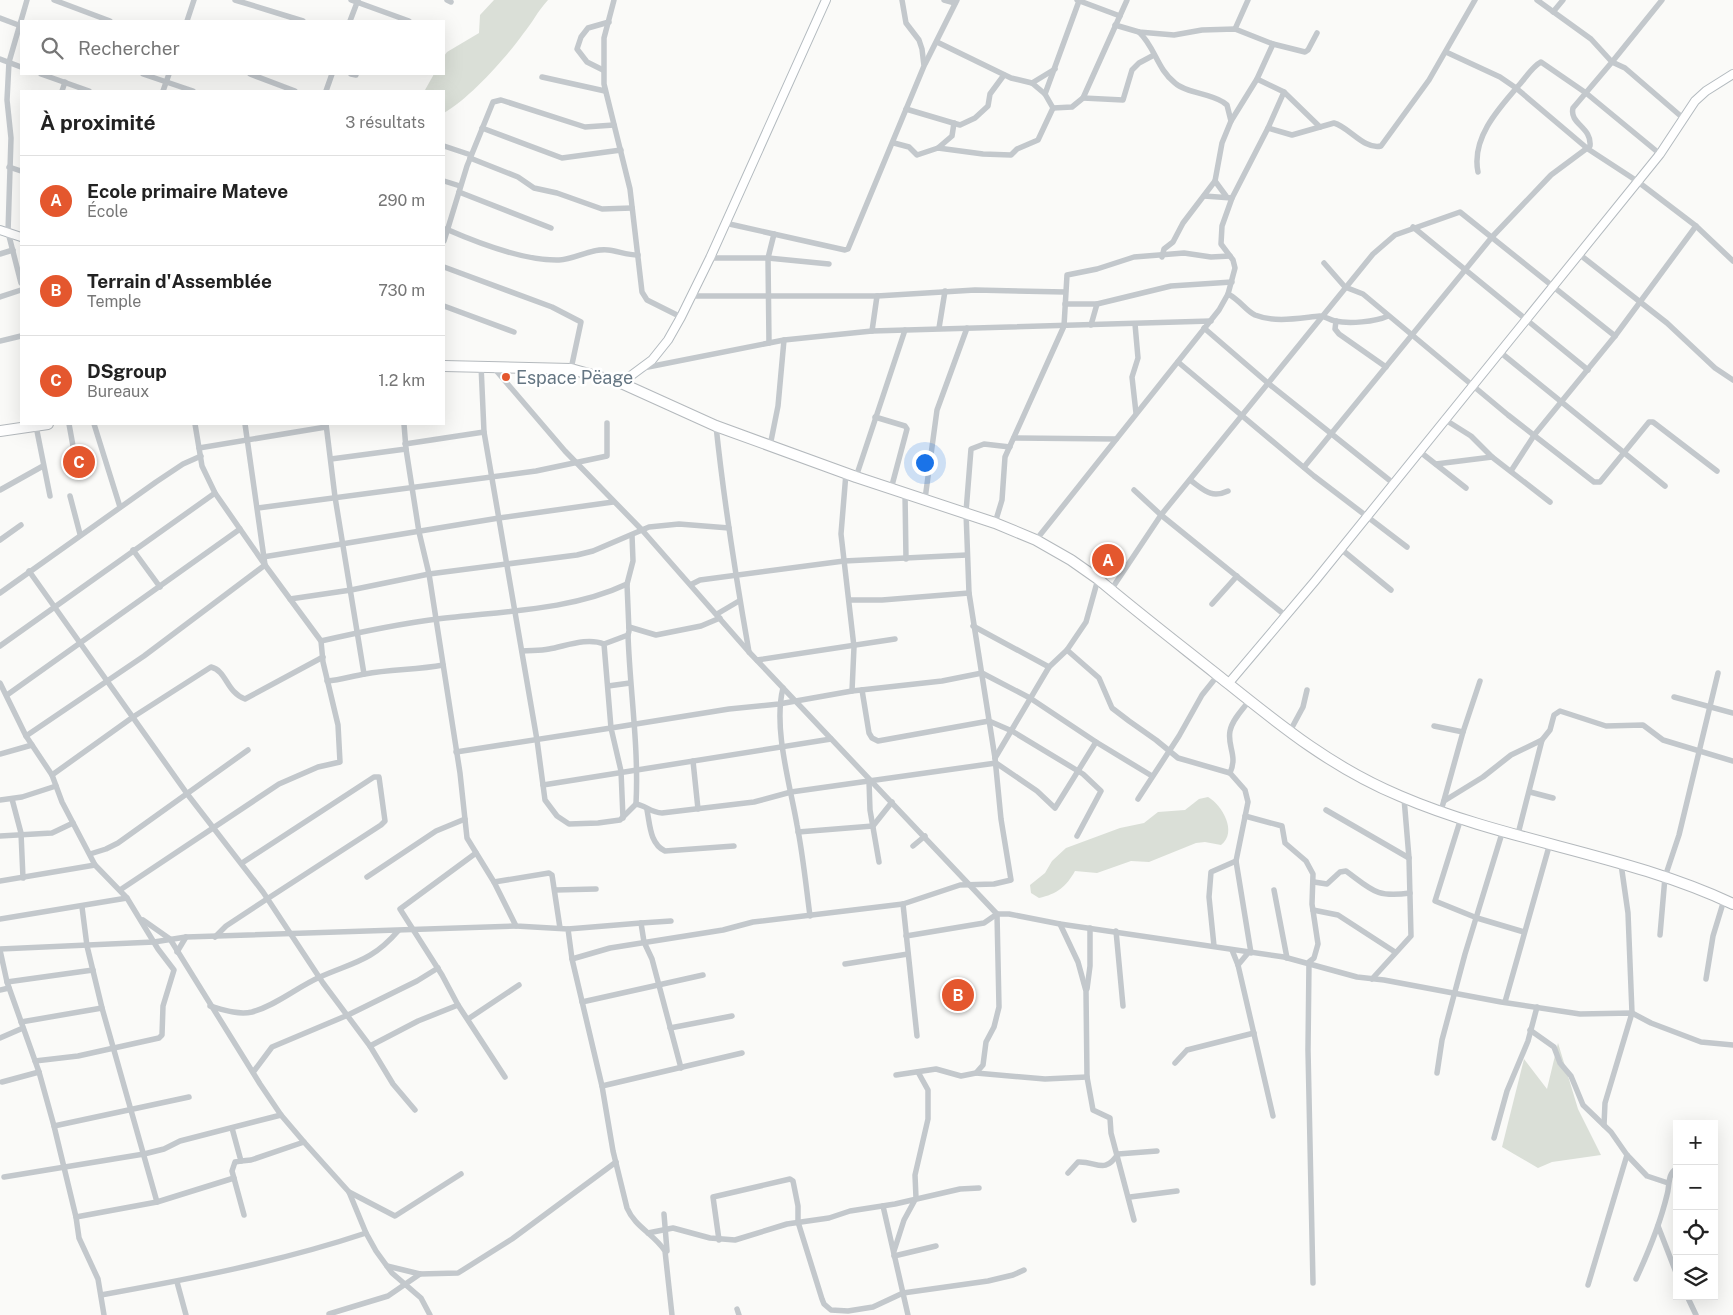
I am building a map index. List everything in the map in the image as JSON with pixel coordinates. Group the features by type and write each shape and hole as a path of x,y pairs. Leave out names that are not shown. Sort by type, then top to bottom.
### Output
{"highway":[{"path":"445,366 481,365 571,369 621,383 716,426 891,489 966,512 1036,540 1071,560 1098,579 1289,733 1351,772 1404,798 1442,806 1461,818 1665,877 1729,902"},
{"path":"0,431 37,425"}],"street":[{"path":"22,20 27,0"},
{"path":"54,0 107,20"},
{"path":"187,20 194,0"},
{"path":"235,0 300,20"},
{"path":"614,0 610,22 604,38 603,70 605,91 621,150 632,208 642,292 647,300 681,317"},
{"path":"621,383 643,368 660,351 681,317 710,258 826,0"},
{"path":"902,0 906,23 919,40 924,66"},
{"path":"725,223 846,251 894,143 906,108 924,66 956,2 944,0"},
{"path":"1053,108 1072,106 1082,98 1127,0"},
{"path":"1236,29 1248,0"},
{"path":"1268,128 1292,135 1334,123 1340,125 1370,146 1381,146 1420,93 1446,52 1475,0"},
{"path":"1537,0 1592,39 1612,62 1626,68 1683,118"},
{"path":"1553,12 1563,0"},
{"path":"1304,467 1492,237 1550,175 1588,149 1591,140 1588,132 1572,113 1572,108 1662,0"},
{"path":"350,20 355,1 407,20"},
{"path":"1045,94 1078,1 1120,16"},
{"path":"0,18 20,26 9,62 7,100 11,138 8,232 20,280"},
{"path":"603,70 582,58 577,49 588,28 610,22"},
{"path":"1115,25 1139,32 1174,35 1202,30 1236,29 1273,44 1305,52 1317,33"},
{"path":"1139,32 1147,39 1160,68 1175,84 1223,102 1227,105 1231,121"},
{"path":"937,42 1004,75 1032,83 1045,94 1053,108"},
{"path":"1162,256 1164,250 1173,242 1183,223 1215,181 1222,143 1231,121 1257,79 1273,44"},
{"path":"1446,52 1500,77 1516,88 1588,149 1637,181 1696,226 1733,261"},
{"path":"1082,98 1123,100 1132,70 1139,63 1154,55"},
{"path":"0,59 20,67"},
{"path":"1478,172 1477,156 1494,113 1541,62 1586,93 1660,154"},
{"path":"1032,83 1055,69"},
{"path":"1228,684 1341,549 1444,419 1660,154 1683,118 1706,91 1733,74"},
{"path":"44,75 86,90"},
{"path":"146,75 190,90"},
{"path":"163,90 168,75"},
{"path":"253,75 292,90"},
{"path":"326,90 332,75"},
{"path":"906,108 954,123 965,124 982,113 990,102 990,94 1004,75"},
{"path":"542,77 605,91"},
{"path":"1257,79 1284,92 1320,127"},
{"path":"62,90 66,82"},
{"path":"1036,540 1136,412 1211,321 1228,294 1235,264 1221,244 1220,234 1229,197 1268,128 1284,92"},
{"path":"614,125 585,127 501,100 493,102 470,157 446,229 507,251 542,259 563,260 596,250 638,254"},
{"path":"938,148 983,154 1011,154 1017,149 1038,140 1053,108"},
{"path":"894,143 909,147 917,155 938,148 952,136 954,123"},
{"path":"482,128 562,158 621,150"},
{"path":"445,146 518,177 534,188 557,193 602,209 632,208"},
{"path":"9,167 20,171"},
{"path":"1215,181 1229,197"},
{"path":"445,182 551,228"},
{"path":"1204,196 1229,197"},
{"path":"1111,590 1161,515 1269,384 1321,316 1380,246 1395,235 1457,212 1463,214 1615,336"},
{"path":"1511,471 1535,434 1615,336 1696,226"},
{"path":"1413,227 1588,370"},
{"path":"0,230 20,237"},
{"path":"769,343 768,258 774,234"},
{"path":"0,254 13,250"},
{"path":"995,523 1002,500 1004,462 1064,326 1065,278 1069,274 1097,269 1134,257 1184,253 1210,257 1230,256"},
{"path":"1579,254 1667,323 1715,368 1733,380"},
{"path":"710,258 768,258 829,264"},
{"path":"1324,263 1346,287 1358,291 1472,386 1594,482 1602,480 1646,424 1653,422 1717,472"},
{"path":"445,267 552,307 581,322 571,369"},
{"path":"1065,304 1097,304 1171,286 1232,282"},
{"path":"0,297 20,290"},
{"path":"692,296 877,296 945,291 1065,292"},
{"path":"939,328 945,291"},
{"path":"1228,294 1241,302 1250,312 1259,316 1301,319 1321,316 1336,321 1378,319 1388,316"},
{"path":"872,331 877,296"},
{"path":"1091,325 1097,304"},
{"path":"445,306 514,332"},
{"path":"643,368 784,340 872,331 1211,321"},
{"path":"1336,321 1335,328 1339,334 1386,367"},
{"path":"1136,324 1138,358 1132,377 1136,412"},
{"path":"925,499 937,410 967,328"},
{"path":"1204,328 1331,435 1393,483"},
{"path":"852,691 854,647 844,561 842,524 851,475 875,417 904,330"},
{"path":"0,341 20,336"},
{"path":"770,446 778,406 784,340"},
{"path":"1500,352 1665,486"},
{"path":"1178,362 1304,467 1407,547"},
{"path":"481,365 484,432 508,564 545,800 550,810 569,824 598,823 623,818 636,804 636,741 630,683 627,584 633,561 632,536"},
{"path":"493,366 576,462 692,584 757,660 869,782 892,802 925,836 997,914 999,1007 994,1028 986,1042 985,1062 976,1073"},
{"path":"875,417 905,426 907,429 891,489"},
{"path":"1444,419 1471,436 1492,457 1550,502"},
{"path":"258,508 335,497 413,489 536,471 608,456 607,423"},
{"path":"43,425 43,466 50,496"},
{"path":"69,425 75,458"},
{"path":"94,425 120,507"},
{"path":"120,890 213,826 228,819 279,784 318,767 340,762 338,725 327,681 321,641 215,493 204,472 195,425"},
{"path":"244,425 265,565"},
{"path":"199,448 247,441 326,425 335,497 364,674"},
{"path":"404,425 405,446 419,532 429,574 443,665 467,838 494,882 516,926"},
{"path":"716,426 729,528 738,576 739,601 750,652"},
{"path":"331,459 484,432"},
{"path":"1014,438 1116,439"},
{"path":"572,959 610,948 724,930 753,922 903,904 947,889 970,885 994,884 1011,880 969,593 966,512 971,449 984,444 1010,448"},
{"path":"1419,451 1466,488"},
{"path":"0,593 80,534 183,464 200,456"},
{"path":"1436,464 1492,457"},
{"path":"0,490 43,466"},
{"path":"1190,480 1208,494 1221,494 1228,491"},
{"path":"1134,490 1161,515 1286,616"},
{"path":"0,646 215,493"},
{"path":"905,493 906,559"},
{"path":"70,496 80,534"},
{"path":"263,557 499,518 614,502"},
{"path":"290,599 351,590 429,574 577,555 632,536 642,530 661,525 679,524 729,528"},
{"path":"0,540 21,525"},
{"path":"7,695 240,529"},
{"path":"1341,549 1390,590"},
{"path":"133,550 160,587"},
{"path":"692,584 700,580 844,561 906,559 967,554"},
{"path":"26,736 107,681 265,565"},
{"path":"30,571 188,794 242,862 319,977 370,1046 393,1084 415,1110"},
{"path":"1212,604 1237,576"},
{"path":"995,761 1049,667 1067,650 1090,614 1098,579"},
{"path":"321,641 356,633 436,620 515,611 602,596 627,584"},
{"path":"850,600 882,600 969,593"},
{"path":"629,627 656,635 701,626 719,616 739,601"},
{"path":"974,626 1049,667"},
{"path":"522,651 547,650 580,642 595,641 604,644 628,634"},
{"path":"757,660 895,640"},
{"path":"604,644 611,728 621,771 623,818"},
{"path":"1067,650 1093,671 1102,681 1114,709 1178,758 1230,773 1247,796 1236,861 1249,953"},
{"path":"52,775 133,717 211,667 220,672 230,690 245,699 323,657"},
{"path":"327,681 347,679 364,674 443,665"},
{"path":"456,752 729,709 779,704 852,691 982,673 1030,698 1096,742 1152,776"},
{"path":"1660,936 1665,877 1679,835 1718,674"},
{"path":"1138,799 1202,695 1218,676"},
{"path":"1442,806 1480,681"},
{"path":"608,686 630,683"},
{"path":"0,684 26,736 52,775 73,823 95,865 127,898 174,970 164,1000 161,1037 78,1056 35,1061"},
{"path":"783,688 779,704 783,747 810,916"},
{"path":"862,690 869,733 872,738 878,741 989,721 1012,732 1083,774 1101,791 1077,836"},
{"path":"1289,733 1303,707 1307,690"},
{"path":"1674,697 1733,713"},
{"path":"1230,773 1235,758 1230,732 1236,719 1249,701"},
{"path":"1518,834 1542,740 1550,730 1556,712 1560,711 1606,726 1643,725 1663,740 1733,762"},
{"path":"1434,726 1463,732"},
{"path":"543,785 636,768 831,739"},
{"path":"1442,806 1483,777 1511,754 1542,740"},
{"path":"636,804 640,804 647,810 662,813 698,809 754,802 791,792 869,782 995,761 1037,791 1055,808 1058,807 1077,771 1096,742"},
{"path":"0,754 32,746"},
{"path":"90,854 106,850 118,843 248,750"},
{"path":"693,761 698,809"},
{"path":"215,938 226,926 385,820 379,778 374,777 242,862"},
{"path":"869,782 879,862"},
{"path":"0,800 12,799 56,786"},
{"path":"1530,792 1552,798"},
{"path":"1372,979 1394,952 1411,936 1409,858 1404,798"},
{"path":"12,799 20,833 23,878"},
{"path":"798,832 873,826 892,802"},
{"path":"647,810 654,841 658,848 665,850 734,846"},
{"path":"1326,810 1409,858"},
{"path":"1245,816 1282,826 1285,843 1311,867 1314,882 1313,910 1318,944 1314,958 1309,962"},
{"path":"1461,818 1434,901 1477,918 1524,932"},
{"path":"367,877 436,831 465,819"},
{"path":"0,836 52,832 73,823"},
{"path":"1437,1073 1442,1040 1464,954 1477,918 1503,830"},
{"path":"913,846 925,836"},
{"path":"1505,1002 1550,843"},
{"path":"476,853 401,907 400,912 438,968 458,1005 505,1077"},
{"path":"1214,946 1209,897 1211,872 1236,861"},
{"path":"1604,1125 1604,1103 1632,1013 1628,914 1621,864"},
{"path":"0,880 23,878 95,865"},
{"path":"1314,882 1327,884 1340,872 1346,871 1380,894 1392,896 1410,893"},
{"path":"494,882 549,873 554,877 560,928"},
{"path":"555,890 596,889"},
{"path":"1274,890 1287,958"},
{"path":"0,918 82,907 127,898"},
{"path":"1706,979 1712,943 1729,902"},
{"path":"903,904 918,1036"},
{"path":"82,907 92,970 156,1202"},
{"path":"1313,910 1338,915 1394,952"},
{"path":"906,936 984,923 997,914 1009,914 1060,924 1287,958 1309,962 1357,977 1580,1014 1632,1013 1650,1023 1700,1042 1733,1045"},
{"path":"141,919 170,939 210,1006 281,1115 349,1192 366,1233 387,1266 404,1285 421,1298 430,1315"},
{"path":"104,1315 98,1279 79,1238 76,1217 54,1126 39,1072 8,985 0,949 154,942 186,937 215,938 516,926 568,929 670,921"},
{"path":"641,923 644,942 652,959 681,1068"},
{"path":"1060,924 1072,947 1082,974 1086,992 1087,1077 1093,1110 1110,1118 1134,1220"},
{"path":"1086,992 1090,974 1090,928"},
{"path":"568,929 572,959 602,1086 616,1162 631,1217 660,1243 667,1258"},
{"path":"210,1006 232,1012 250,1012 283,999 319,977 361,962 378,951 398,931"},
{"path":"1116,931 1123,1006"},
{"path":"167,960 178,954 186,937"},
{"path":"1232,950 1238,965 1273,1116"},
{"path":"1238,965 1249,953"},
{"path":"844,964 908,954"},
{"path":"1309,962 1310,1011 1308,1050 1313,1283"},
{"path":"254,1071 272,1047 348,1014 417,981 438,968"},
{"path":"0,990 8,985 92,970"},
{"path":"1082,974 1090,974"},
{"path":"582,1002 703,975"},
{"path":"468,1020 520,985"},
{"path":"370,1046 418,1021 458,1005"},
{"path":"1494,1138 1507,1091 1538,1007"},
{"path":"0,1038 22,1025 102,1008"},
{"path":"670,1028 732,1016"},
{"path":"1530,1030 1554,1047 1560,1063 1571,1076 1583,1105 1604,1125 1627,1155 1647,1176 1668,1183"},
{"path":"1175,1063 1187,1050 1254,1033"},
{"path":"602,1086 742,1054"},
{"path":"896,1075 940,1069 961,1076 976,1073 1045,1080 1087,1077"},
{"path":"2,1082 39,1072"},
{"path":"894,1254 904,1220 916,1198 915,1175 926,1126 929,1102 928,1090 918,1072"},
{"path":"54,1126 130,1108 189,1098"},
{"path":"4,1177 144,1154 164,1149 180,1141 281,1115"},
{"path":"232,1128 241,1161"},
{"path":"244,1215 234,1178 233,1165 304,1142"},
{"path":"1068,1173 1078,1162 1107,1166 1118,1154 1157,1151"},
{"path":"1588,1284 1627,1155"},
{"path":"387,1266 420,1274 458,1273 512,1239 616,1162"},
{"path":"349,1192 395,1216 461,1174"},
{"path":"1636,1279 1654,1241 1667,1196 1668,1183 1673,1175"},
{"path":"76,1217 156,1202 234,1178"},
{"path":"719,1240 712,1200 714,1196 735,1190 792,1180 798,1206 798,1222 822,1299 824,1304 831,1310 848,1311 873,1307 903,1293 988,1282 1024,1270"},
{"path":"648,1233 666,1228 680,1229 719,1240 735,1240 798,1222 960,1189 979,1188"},
{"path":"1130,1197 1177,1191"},
{"path":"883,1206 908,1315"},
{"path":"664,1214 672,1315"},
{"path":"1658,1226 1673,1265"},
{"path":"101,1296 177,1282 317,1249 366,1233"},
{"path":"894,1254 936,1246"},
{"path":"329,1314 381,1299 420,1274"},
{"path":"177,1282 186,1315"},
{"path":"1689,1300 1696,1315"}],"shaded area":[{"path":"494,0 548,0 516,44 497,66 465,98 445,112 445,90 425,90 433,75 445,75 445,55 447,52 479,33 480,15"},
{"path":"1208,797 1223,812 1228,826 1226,840 1221,845 1205,842 1196,843 1149,862 1131,861 1097,873 1075,871 1064,886 1056,892 1039,898 1031,893 1030,885 1045,873 1052,861 1066,848 1120,828 1144,823 1158,812 1185,810 1199,799"},
{"path":"1558,1043 1578,1109 1601,1155 1552,1162 1538,1168 1502,1147 1524,1059 1547,1089"}],"place":[{"name":"Espace Pëage","path":"506,377"},
{"name":"DSgroup","path":"79,462"},
{"name":"Ecole primaire Mateve","path":"1108,560"},
{"name":"Terrain d'Assemblée","path":"958,995"}]}
